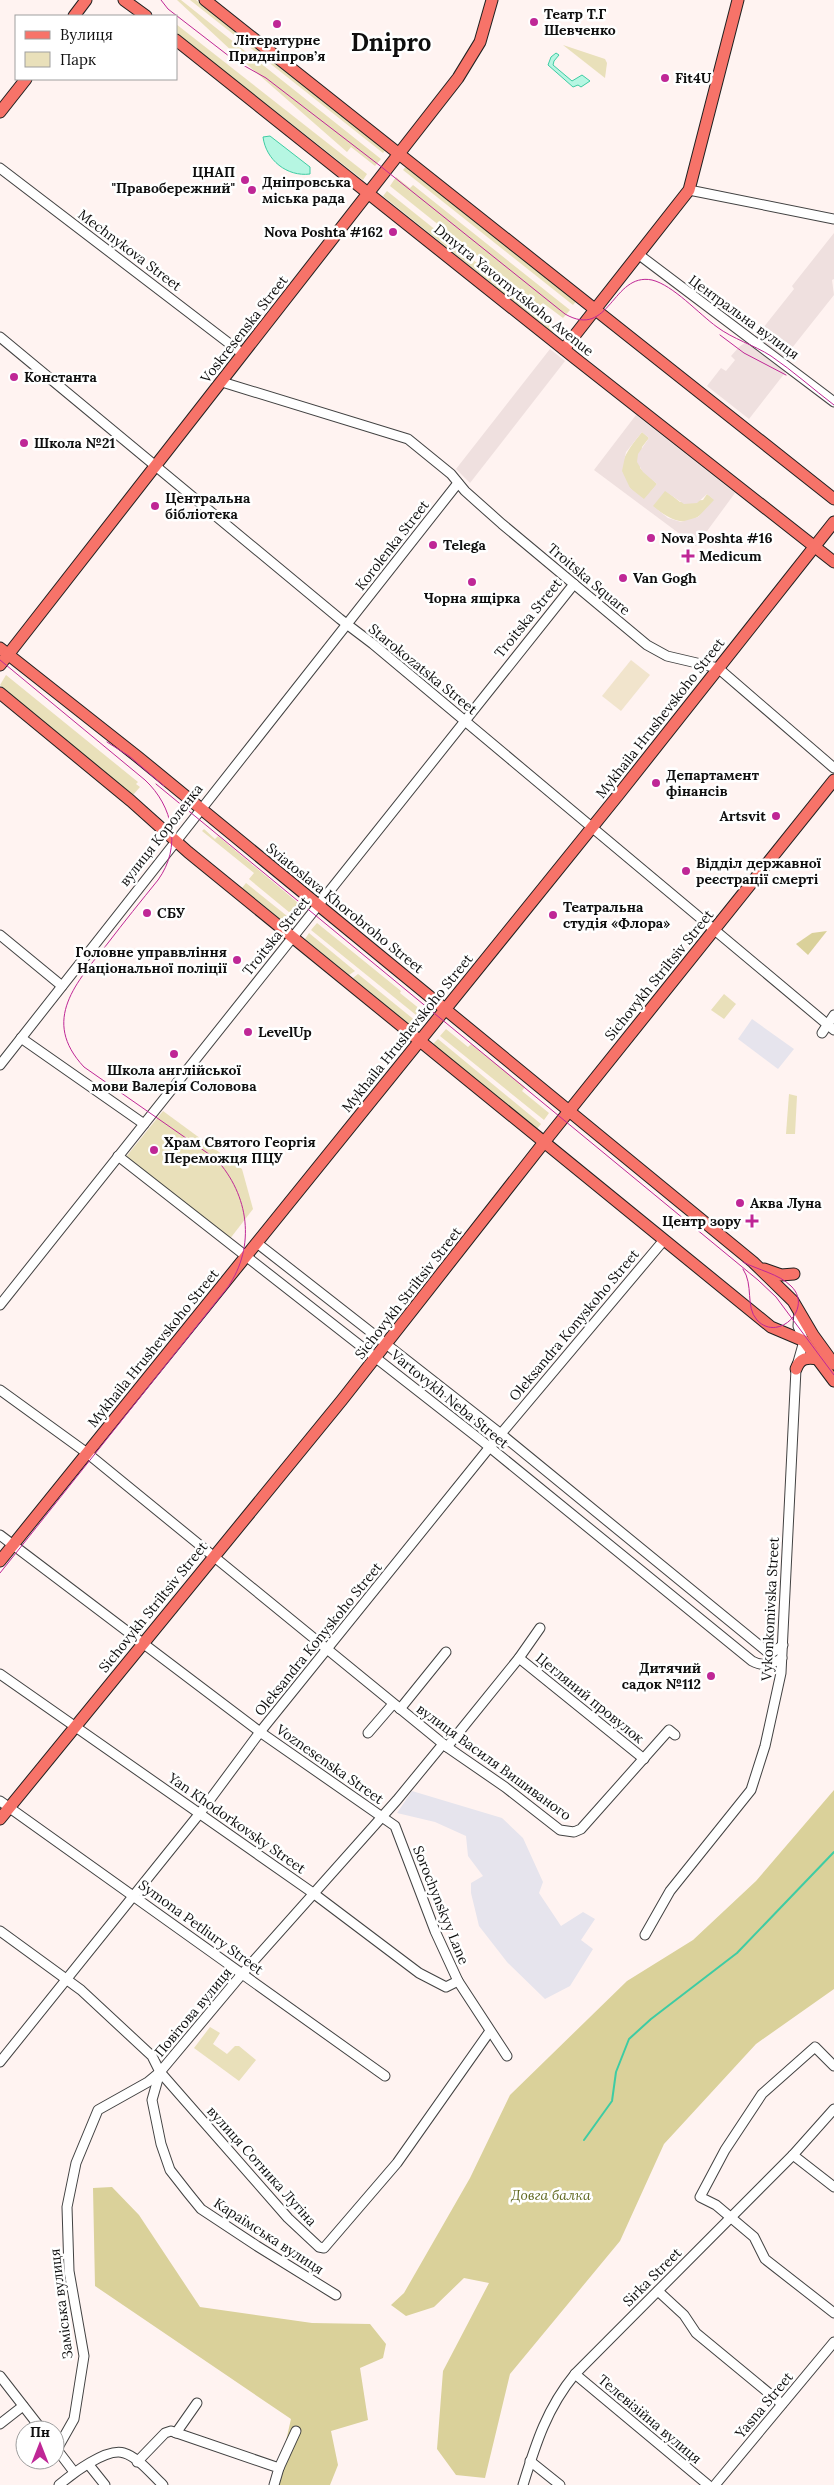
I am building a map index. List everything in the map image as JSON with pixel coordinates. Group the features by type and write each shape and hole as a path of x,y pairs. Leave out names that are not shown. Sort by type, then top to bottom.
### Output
{"main road":[{"path":"75,15 86,0"},
{"path":"124,0 145,15"},
{"path":"205,0 596,308 834,499"},
{"name":"Voskresenska Street","path":"0,665 4,652 156,467 472,60 480,42 492,0"},
{"path":"564,349 689,190 738,0"},
{"name":"Dmytra Yavornytskoho Avenue","path":"178,42 834,562"},
{"path":"0,112 25,80"},
{"name":"Mykhaila Hrushevskoho Street","path":"0,1561 446,1010 834,522"},
{"name":"Sviatoslava Khorobroho Street","path":"4,652 200,808 753,1262 782,1288 798,1308 818,1359 834,1381"},
{"path":"0,693 131,800 175,840 779,1332 809,1338"},
{"name":"Sichovykh Striltsiv Street","path":"0,1819 5,1804 76,1727 386,1346 545,1141 834,780"},
{"path":"753,1262 768,1272 794,1274"},
{"name":"Sviatoslava Khorobroho Street","path":"809,1338 834,1364"},
{"path":"796,1369 799,1363 806,1358 818,1359"}],"street":[{"name":"Mechnykova Street","path":"0,168 243,354"},
{"path":"689,190 834,219"},
{"name":"Центральна вулиця","path":"638,254 834,402"},
{"name":"Starokozatska Street","path":"0,337 464,720 831,1027"},
{"name":"Troitska Square","path":"222,382 401,436 451,474 458,483 502,524 656,651 667,656 718,668"},
{"name":"Korolenka Street","path":"346,624 458,483"},
{"name":"Troitska Street","path":"0,1305 574,584"},
{"name":"вулиця Короленка","path":"0,1064 346,624"},
{"path":"718,668 834,768"},
{"path":"0,935 62,986"},
{"path":"822,1033 831,1027 834,1015"},
{"path":"21,1038 144,1124"},
{"name":"Vartovykh Neba Street","path":"118,1156 489,1448 752,1661 764,1665"},
{"name":"Oleksandra Konyskoho Street","path":"0,2062 200,1813 260,1732 500,1434 664,1240"},
{"name":"Vartovykh Neba Street","path":"257,1243 500,1434 770,1654"},
{"path":"779,1332 791,1330 798,1326 800,1319 798,1308"},
{"path":"798,1326 809,1338"},
{"name":"Vykonkomivska Street","path":"645,1935 670,1891 755,1782 778,1691 783,1646 796,1369 809,1338"},
{"name":"вулиця Василя Вишиваного","path":"0,1390 87,1453 396,1707 560,1830 574,1832 587,1824 644,1759"},
{"name":"Voznesenska Street","path":"0,1535 260,1732 382,1816"},
{"name":"Повітова вулиця","path":"160,2072 242,1974 445,1745 519,1658 540,1628"},
{"path":"764,1665 768,1663 770,1654 783,1646"},
{"name":"вулиця Василя Вишиваного","path":"396,1707 446,1652"},
{"name":"Цегляний провулок","path":"519,1658 644,1759"},
{"path":"764,1665 782,1658"},
{"name":"Yan Khodorkovsky Street","path":"0,1674 313,1893 419,1973 446,1987 458,1981"},
{"path":"368,1733 396,1707"},
{"path":"644,1759 668,1730 675,1735"},
{"name":"Symona Petliury Street","path":"5,1804 385,2076"},
{"name":"Sorochynskyy Lane","path":"382,1816 395,1826 434,1931 458,1981 507,2056"},
{"path":"0,1931 81,1990 152,2056 160,2072"},
{"name":"вулиця Сотника Лугіна","path":"160,2072 288,2218 319,2247 324,2248 397,2163 490,2031"},
{"path":"834,2066 815,2047 762,2094 724,2150 700,2197 716,2205 754,2236 765,2259 834,2313"},
{"name":"Караїмська вулиця","path":"160,2072 152,2100 161,2144 170,2170 188,2193 201,2209 286,2265 336,2295"},
{"name":"Заміська вулиця","path":"65,2434 74,2419 84,2356 68,2262 66,2208 76,2163 98,2110 148,2082 160,2072"},
{"name":"Sirka Street","path":"523,2485 537,2437 558,2395 575,2374 793,2155 834,2109"},
{"path":"793,2155 834,2187"},
{"path":"658,2291 684,2315 696,2333 782,2404"},
{"name":"Yasna Street","path":"714,2485 834,2342"},
{"name":"Телевізійна вулиця","path":"575,2374 708,2485"},
{"path":"0,2376 34,2420"},
{"path":"176,2433 197,2403"},
{"path":"0,2424 23,2406"},
{"path":"137,2462 165,2433 171,2431 279,2468"},
{"path":"274,2485 279,2468 296,2431"},
{"path":"59,2485 74,2472 108,2454 118,2452 129,2455 163,2485"},
{"path":"65,2460 74,2472"},
{"path":"530,2461 560,2485"},
{"path":"89,2464 105,2485"}],"shaded area":[{"path":"556,53 559,55 553,65 572,81 582,75 590,81 581,87 578,85 573,87 548,65 551,57"},
{"path":"270,136 310,167 310,174 293,173 273,160 268,153 263,137"},
{"path":"834,233 834,279 832,280 834,295 788,353 788,369 749,419 707,386 721,368 726,371 735,360 731,356 739,347 759,333 794,289 792,286"},
{"path":"550,349 565,361 470,483 456,469"},
{"path":"636,415 735,493 696,546 594,470","holes":["642,432 649,438 638,454 637,462 643,472 657,484 644,499 630,488 622,471 626,452","665,491 684,504 697,503 707,494 714,500 698,517 681,522 668,518 653,506"]},
{"path":"631,660 650,675 621,711 602,696"},
{"path":"752,1019 794,1049 778,1069 738,1039"},
{"path":"412,1791 502,1818 523,1838 543,1882 539,1893 561,1926 583,1912 595,1919 581,1940 593,1949 570,1986 545,1999 507,1962 479,1926 471,1893 471,1883 483,1876 468,1856 466,1836 435,1822 397,1813"}],"green space":[{"path":"177,0 181,0 381,159 375,166 351,147 347,152 234,53"},
{"path":"190,0 196,0 386,149 383,153"},
{"path":"178,26 367,174 363,180 178,35"},
{"path":"563,45 605,59 607,63 605,78"},
{"path":"407,165 577,300 573,305 403,170"},
{"path":"396,177 410,188 413,185 570,310 563,318 543,303 540,306 390,186"},
{"path":"387,191 557,327 552,332 383,196"},
{"path":"642,432 649,438 642,447 640,468 657,484 644,500 626,483 622,467 628,451"},
{"path":"665,490 680,502 703,500 707,494 715,500 699,516 692,520 678,521 652,506"},
{"path":"6,675 138,782 136,784 140,787 133,795 0,685"},
{"path":"204,829 215,839 218,836 303,907 295,917 249,879 254,873 202,831"},
{"path":"246,883 292,920 289,926 242,888"},
{"path":"317,923 401,991 400,993 426,1014 421,1019 311,930"},
{"path":"827,931 808,955 796,944 812,933"},
{"path":"309,933 355,971 349,975 305,939"},
{"path":"358,974 417,1022 419,1026 414,1028 353,978"},
{"path":"724,994 736,1004 724,1019 711,1010"},
{"path":"446,1029 468,1047 471,1044 525,1087 522,1091 549,1113 544,1120 440,1036"},
{"path":"438,1039 541,1124 536,1130 433,1044"},
{"path":"789,1094 797,1096 795,1134 786,1134"},
{"path":"163,1111 242,1169 253,1209 229,1240 125,1158"},
{"name":"Довга балка","path":"834,1790 834,1989 756,2044 664,2144 620,2241 510,2374 485,2478 456,2475 437,2449 443,2371 489,2283 464,2278 434,2307 406,2316 391,2305 404,2293 470,2178 510,2095 627,1981 693,1940 756,1881"},
{"path":"210,2027 220,2033 213,2044 227,2054 235,2046 239,2046 256,2060 239,2081 194,2048"},
{"path":"112,2187 139,2215 200,2307 312,2323 370,2324 386,2344 383,2358 360,2368 368,2420 331,2431 338,2465 330,2485 276,2485 291,2419 95,2286 93,2188"}],"waterway":[{"path":"584,2140 612,2101 616,2072 629,2039 651,2019 737,1953 834,1852"}],"tram line":[{"path":"161,0 176,15"},
{"path":"178,17 234,60 266,78 379,165 565,314 580,320 592,319 602,313 628,286 639,280 652,280 677,294 723,331 771,356 834,405"},
{"path":"720,335 744,353 786,375"},
{"path":"0,660 145,780 155,790 168,814 172,841 165,867 158,880 75,987 64,1017 65,1033 71,1050 84,1067 216,1159 236,1188 245,1221 243,1255 228,1287 0,1573"},
{"path":"107,742 129,756 164,786"},
{"path":"156,784 758,1280 776,1297 834,1375"},
{"path":"743,1262 774,1275 791,1286 797,1295 798,1304 791,1320 783,1325 774,1327 765,1326 757,1320 751,1309 748,1282 743,1269"}],"place":[{"name":"Театр Т.Г Шевченко","path":"534,22"},
{"name":"Літературне Придніпров’я","path":"277,24"},
{"name":"Fit4U","path":"665,78"},
{"name":"ЦНАП \"Правобережний\"","path":"245,180"},
{"name":"Дніпровська міська рада","path":"252,190"},
{"name":"Nova Poshta #162","path":"393,232"},
{"name":"Константа","path":"14,377"},
{"name":"Школа №21","path":"24,443"},
{"name":"Центральна бібліотека","path":"155,506"},
{"name":"Nova Poshta #16","path":"651,538"},
{"name":"Telega","path":"433,545"},
{"name":"Medicum","path":"688,556"},
{"name":"Van Gogh","path":"623,578"},
{"name":"Чорна ящірка","path":"472,582"},
{"name":"Департамент фінансів","path":"656,783"},
{"name":"Artsvit","path":"776,816"},
{"name":"Відділ державної реєстрації смерті","path":"686,871"},
{"name":"СБУ","path":"147,913"},
{"name":"Театральна студія «Флора»","path":"553,915"},
{"name":"Головне управвління Національної поліції","path":"237,960"},
{"name":"LevelUp","path":"248,1032"},
{"name":"Школа англійської мови Валерія Соловова","path":"174,1054"},
{"name":"Храм Святого Георгія Переможця ПЦУ","path":"154,1150"},
{"name":"Аква Луна","path":"740,1203"},
{"name":"Центр зору","path":"752,1221"},
{"name":"Дитячий садок №112","path":"711,1676"}],"district":[{"name":"Dnipro","path":"391,42"}]}
